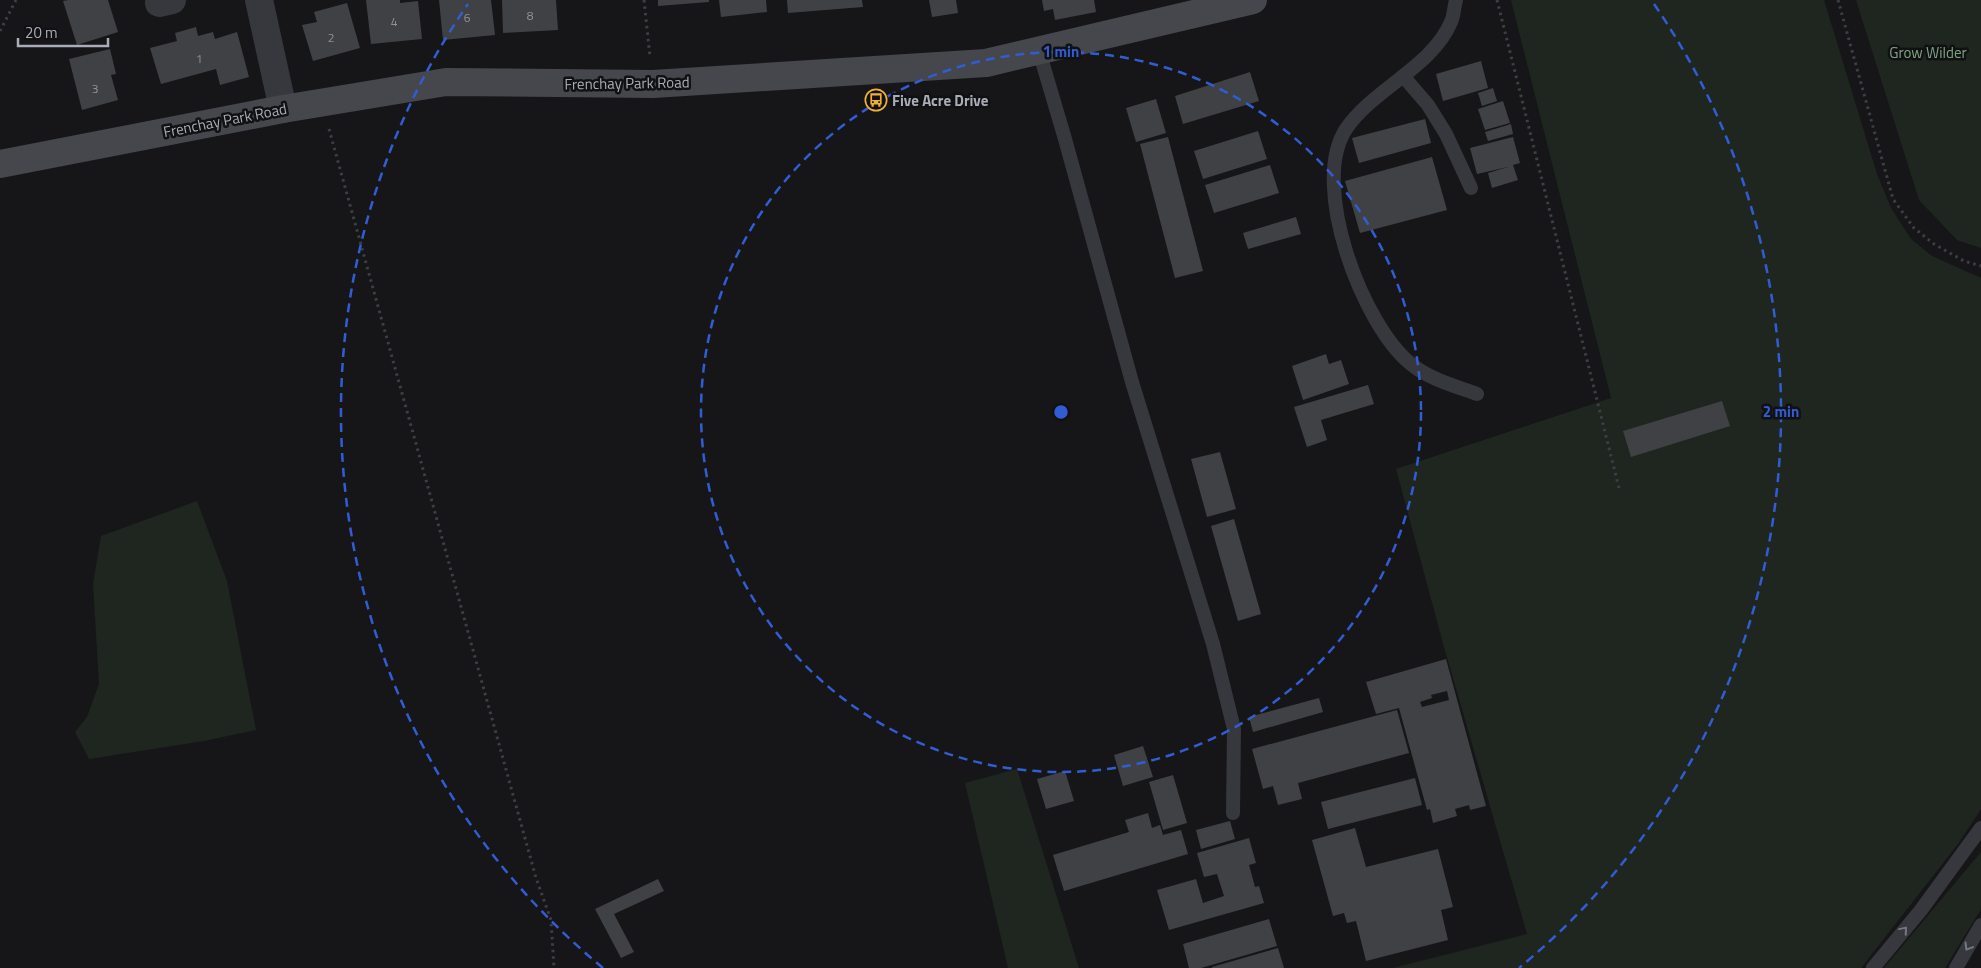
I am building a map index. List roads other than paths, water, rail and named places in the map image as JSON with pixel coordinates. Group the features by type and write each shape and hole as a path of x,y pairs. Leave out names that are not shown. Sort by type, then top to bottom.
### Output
{"main road":[{"name":"Frenchay Park Road","path":"0,164 283,109 446,82 653,84 986,63 1253,0"}],"street":[{"path":"259,0 283,109"}],"lane":[{"path":"1456,0 1451,22 1440,40 1403,76 1357,114 1344,132 1334,154 1332,178 1336,215 1359,291 1385,336 1411,364 1440,380 1476,394"},
{"path":"1039,51 1132,382 1213,644 1234,729 1233,813"},
{"path":"1403,76 1428,105 1446,134 1471,188"},
{"path":"1873,968 1926,903 1981,828"},
{"path":"1956,968 1981,926"}],"place":[{"name":"Five Acre Drive","path":"876,100"}],"park label":[{"name":"Grow Wilder","path":"1928,52"}]}
